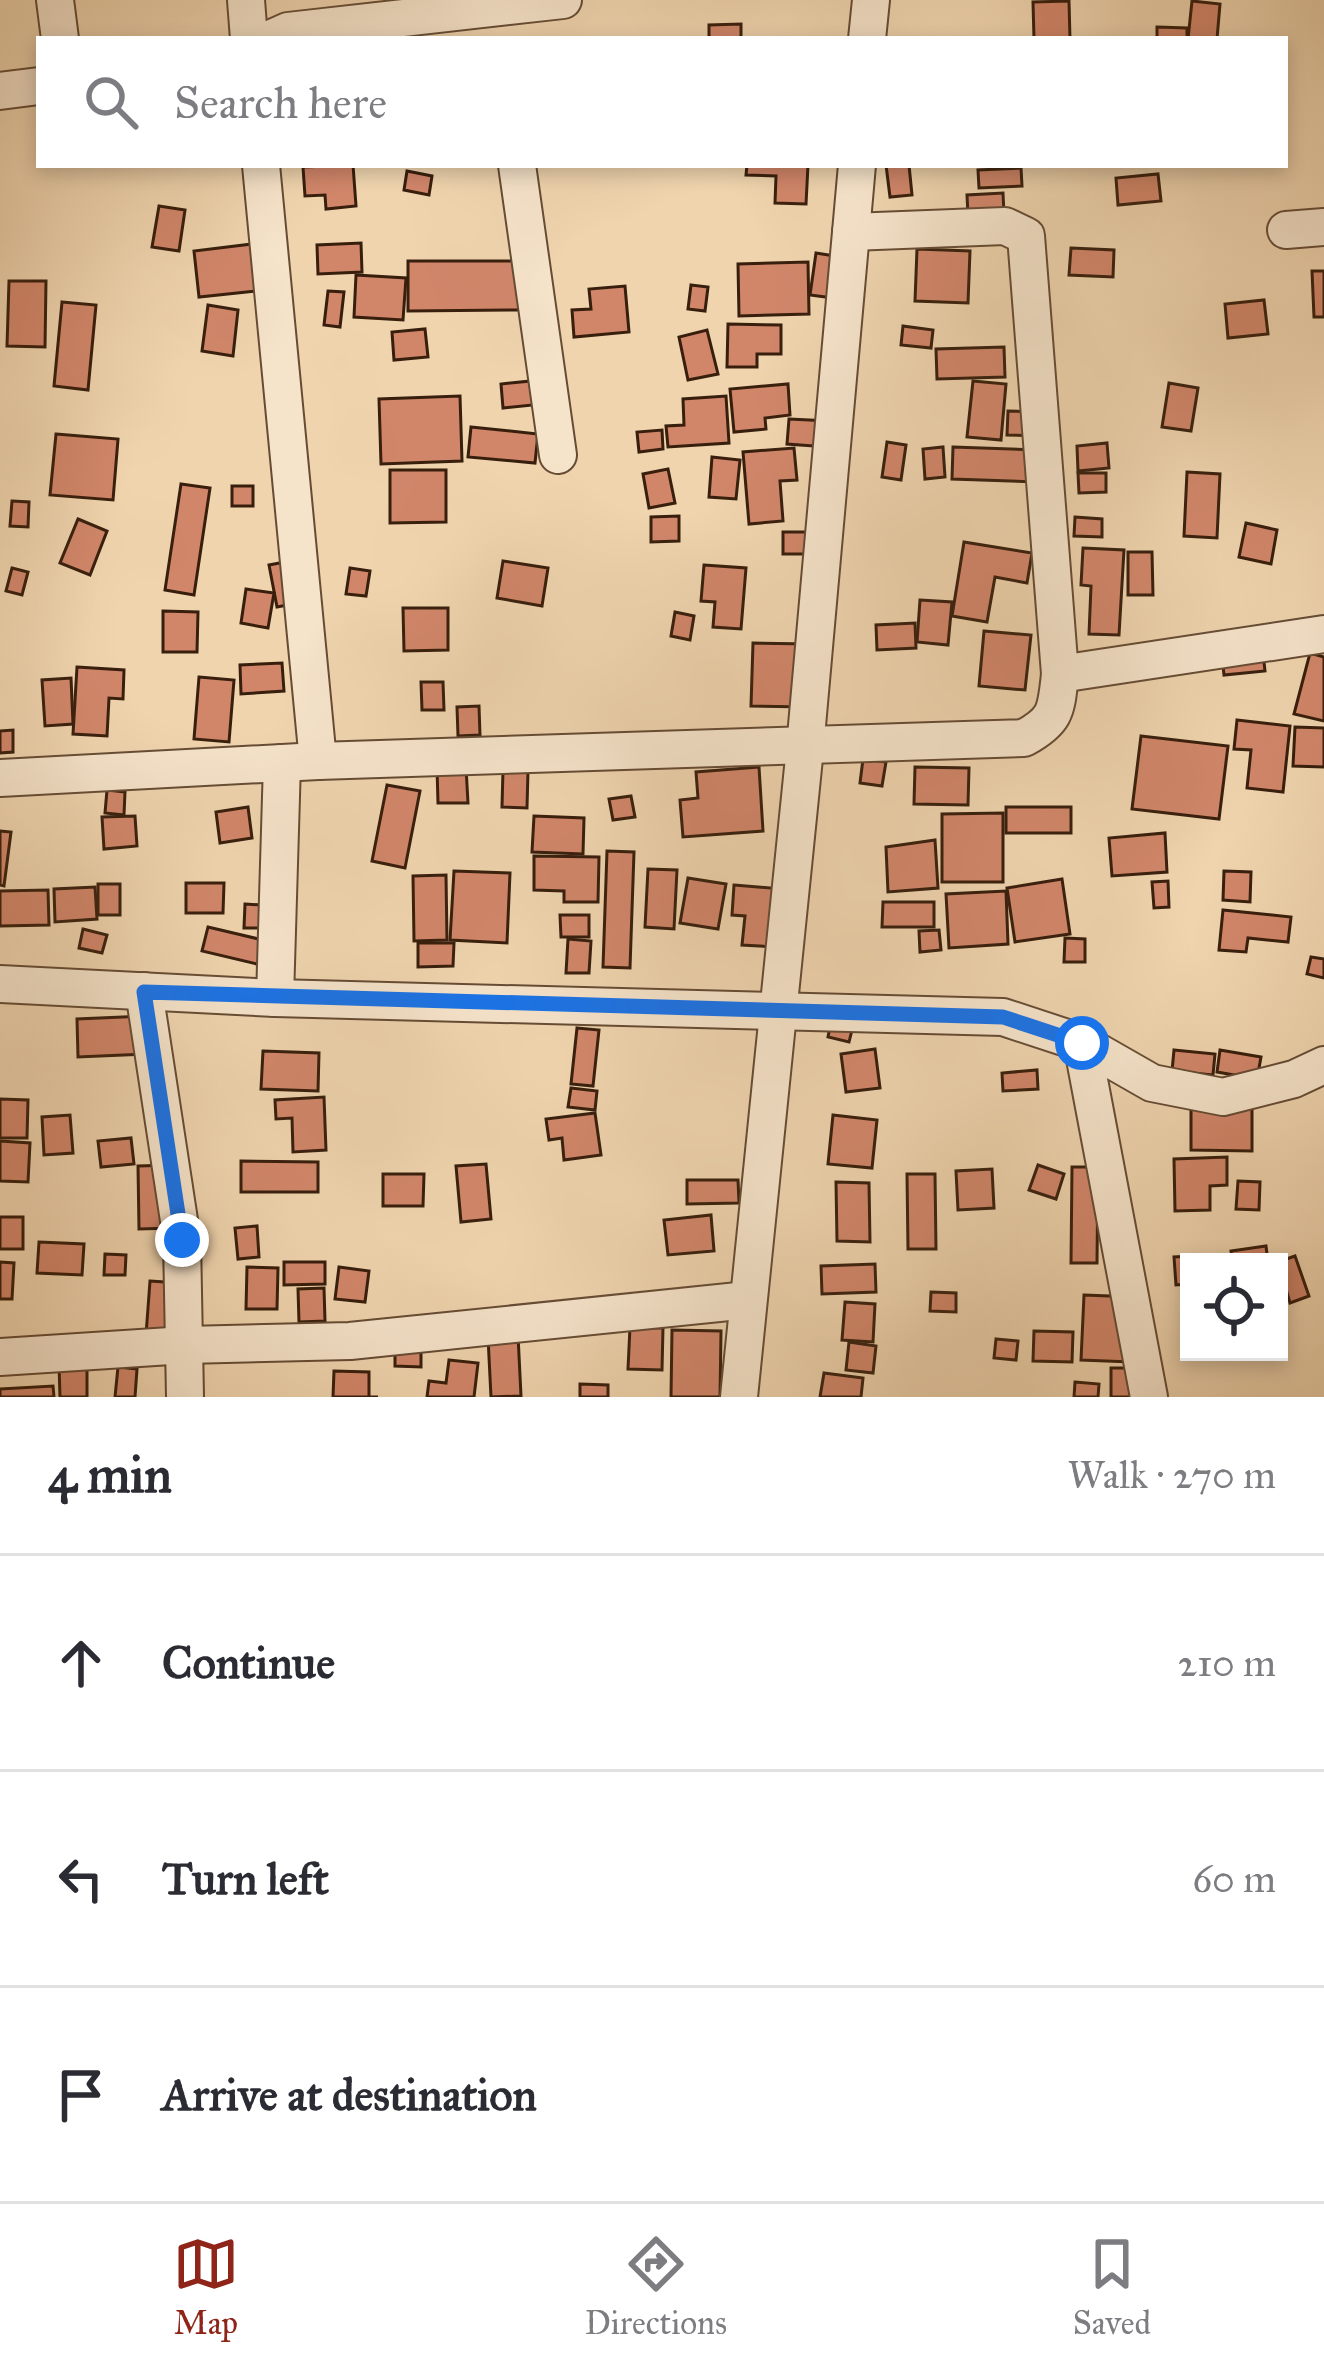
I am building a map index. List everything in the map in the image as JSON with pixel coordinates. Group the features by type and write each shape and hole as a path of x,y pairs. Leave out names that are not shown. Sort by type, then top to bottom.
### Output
{"street":[{"path":"55,0 60,36"},
{"path":"246,0 249,36"},
{"path":"277,36 337,13 454,12 562,0"},
{"path":"868,36 871,0"},
{"path":"454,12 480,36"},
{"path":"0,91 36,86"},
{"path":"261,168 300,762 275,998"},
{"path":"517,168 558,455"},
{"path":"739,1397 805,748 856,168"},
{"path":"0,778 300,762 1024,738 1047,726 1056,709 1060,674 1026,236 1005,226 851,232"},
{"path":"1286,230 1324,227"},
{"path":"1060,674 1324,634"},
{"path":"0,984 275,998 1003,1017 1082,1043 1152,1083 1223,1097 1324,1065"},
{"path":"144,992 182,1240 185,1397"},
{"path":"1082,1043 1149,1397"},
{"path":"0,1357 350,1341 748,1300"}],"building":[{"path":"1069,1 1070,36 1034,36 1033,2"},
{"path":"1192,1 1220,4 1217,36 1188,36"},
{"path":"741,24 741,36 709,36 709,25"},
{"path":"1157,27 1187,28 1187,36 1157,36"},
{"path":"303,168 353,168 356,206 326,209 325,195 305,196"},
{"path":"747,168 808,168 806,204 775,203 776,176 746,175"},
{"path":"886,168 909,168 912,195 890,197"},
{"path":"1021,168 1022,186 979,188 978,170"},
{"path":"407,171 432,176 429,195 404,190"},
{"path":"1158,174 1161,201 1118,205 1116,178"},
{"path":"1003,193 1004,214 968,216 967,195"},
{"path":"159,206 185,210 179,251 152,247"},
{"path":"361,243 362,272 318,274 317,245"},
{"path":"252,244 257,291 199,297 194,251"},
{"path":"1071,248 1114,250 1113,277 1069,275"},
{"path":"917,249 970,251 968,303 915,301"},
{"path":"816,253 847,258 841,299 810,295"},
{"path":"408,261 519,261 519,310 408,311"},
{"path":"808,262 809,314 739,316 738,264"},
{"path":"1312,271 1324,271 1324,317 1314,317"},
{"path":"356,275 406,278 403,320 354,317"},
{"path":"9,281 46,281 45,347 7,346"},
{"path":"691,285 708,287 705,311 688,309"},
{"path":"625,286 629,332 574,337 572,310 591,309 589,289"},
{"path":"328,291 344,292 340,327 324,325"},
{"path":"1264,300 1268,334 1228,338 1225,304"},
{"path":"62,302 96,305 88,390 54,386"},
{"path":"208,305 238,310 233,356 202,351"},
{"path":"728,324 781,325 781,354 757,354 757,367 727,367"},
{"path":"903,326 933,330 931,348 901,345"},
{"path":"425,329 428,357 394,360 392,332"},
{"path":"707,330 718,374 688,380 679,337"},
{"path":"1004,347 1005,377 937,379 936,349"},
{"path":"531,381 533,405 503,408 501,384"},
{"path":"973,381 1006,384 1001,440 967,437"},
{"path":"1169,383 1198,388 1191,431 1162,427"},
{"path":"788,384 790,415 765,418 766,429 734,432 730,389"},
{"path":"460,396 462,461 381,464 379,399"},
{"path":"726,396 729,443 668,447 666,426 684,425 683,399"},
{"path":"1008,411 1041,412 1041,436 1007,435"},
{"path":"789,419 829,421 827,447 787,444"},
{"path":"471,427 538,434 535,463 468,457"},
{"path":"662,430 663,449 639,452 637,432"},
{"path":"56,434 118,439 113,500 50,495"},
{"path":"887,442 906,445 901,480 882,477"},
{"path":"1107,443 1109,468 1078,471 1077,446"},
{"path":"943,447 945,477 925,479 923,449"},
{"path":"953,447 1038,450 1037,482 952,479"},
{"path":"794,448 797,480 780,481 783,521 749,524 743,452"},
{"path":"712,457 740,460 736,499 709,497"},
{"path":"668,469 675,503 649,508 643,474"},
{"path":"390,470 446,470 446,522 390,523"},
{"path":"1187,472 1220,474 1217,538 1184,536"},
{"path":"1078,473 1106,473 1106,492 1079,493"},
{"path":"181,484 210,488 194,595 165,590"},
{"path":"232,486 253,486 253,506 232,506"},
{"path":"12,501 29,502 28,527 10,526"},
{"path":"679,516 679,541 651,542 651,517"},
{"path":"1075,517 1102,519 1102,537 1074,536"},
{"path":"78,519 107,531 90,575 60,563"},
{"path":"1246,523 1277,530 1271,564 1239,557"},
{"path":"783,532 806,532 805,554 783,554"},
{"path":"964,542 1032,553 1027,583 995,577 987,622 952,616"},
{"path":"1083,548 1124,550 1119,635 1089,634 1091,586 1081,585"},
{"path":"1128,552 1152,552 1153,595 1128,595"},
{"path":"306,558 314,600 277,607 269,565"},
{"path":"503,561 548,568 542,606 497,598"},
{"path":"704,565 746,568 741,629 713,627 715,602 701,601"},
{"path":"12,568 28,572 22,595 6,591"},
{"path":"350,568 370,571 366,596 346,594"},
{"path":"246,589 274,593 268,628 241,623"},
{"path":"920,600 952,602 948,645 917,642"},
{"path":"403,608 448,608 448,650 404,651"},
{"path":"163,611 198,612 197,652 163,652"},
{"path":"675,612 694,616 690,640 671,636"},
{"path":"915,623 916,648 877,650 876,625"},
{"path":"984,631 1031,635 1025,690 979,686"},
{"path":"753,643 808,644 806,707 751,706"},
{"path":"1263,653 1265,671 1224,675 1222,657"},
{"path":"1310,653 1324,657 1324,721 1294,714"},
{"path":"282,663 284,691 241,694 240,665"},
{"path":"77,667 124,670 123,699 109,698 107,736 73,734"},
{"path":"199,677 234,680 229,742 194,739"},
{"path":"71,678 73,724 45,726 42,680"},
{"path":"421,682 443,682 444,710 422,710"},
{"path":"479,706 480,735 458,736 457,707"},
{"path":"1237,720 1290,726 1283,792 1247,788 1251,750 1234,749"},
{"path":"1295,727 1324,728 1324,767 1293,766"},
{"path":"13,730 13,752 0,753 0,731"},
{"path":"1141,736 1228,746 1219,819 1132,809"},
{"path":"863,759 886,762 882,786 860,783"},
{"path":"466,767 468,803 438,803 437,768"},
{"path":"759,767 763,831 683,837 680,800 698,798 696,772"},
{"path":"915,767 969,768 968,805 914,804"},
{"path":"503,770 528,771 527,808 502,807"},
{"path":"387,785 420,791 405,868 372,861"},
{"path":"107,790 125,792 124,815 105,813"},
{"path":"631,796 635,817 613,820 609,799"},
{"path":"248,807 252,838 220,843 216,812"},
{"path":"1006,807 1071,807 1071,833 1006,833"},
{"path":"1003,813 1003,882 942,882 942,814"},
{"path":"135,816 137,846 104,849 102,817"},
{"path":"534,816 584,818 583,854 532,852"},
{"path":"0,831 11,832 4,886 0,885"},
{"path":"1165,833 1167,872 1112,876 1109,838"},
{"path":"935,840 938,888 888,892 886,847"},
{"path":"607,851 634,852 630,968 603,967"},
{"path":"534,856 599,857 598,902 564,902 564,891 534,890"},
{"path":"648,869 677,870 674,929 645,927"},
{"path":"454,871 510,873 507,943 450,940"},
{"path":"1224,871 1251,872 1250,902 1223,900"},
{"path":"446,875 447,940 414,941 413,876"},
{"path":"688,878 726,884 718,929 680,923"},
{"path":"1062,879 1070,934 1015,942 1007,888"},
{"path":"1168,881 1169,907 1154,908 1152,882"},
{"path":"186,883 224,883 223,913 186,913"},
{"path":"98,884 120,884 120,915 98,915"},
{"path":"734,885 782,889 777,947 742,945 745,916 732,915"},
{"path":"95,887 97,919 55,922 54,889"},
{"path":"48,890 49,925 0,926 0,891"},
{"path":"1006,891 1008,944 949,948 946,894"},
{"path":"883,902 934,902 934,927 882,927"},
{"path":"245,904 262,905 261,928 244,928"},
{"path":"1223,910 1291,917 1288,942 1248,938 1246,952 1219,950"},
{"path":"560,915 589,915 589,937 561,937"},
{"path":"208,927 267,941 261,965 202,951"},
{"path":"83,929 107,935 102,953 79,948"},
{"path":"939,930 941,950 920,952 919,931"},
{"path":"1065,938 1085,939 1085,962 1064,962"},
{"path":"568,939 591,941 589,973 566,973"},
{"path":"418,943 454,943 453,966 418,967"},
{"path":"1311,957 1324,959 1324,978 1307,974"},
{"path":"145,1016 146,1054 78,1057 77,1019"},
{"path":"831,1022 853,1026 849,1042 828,1037"},
{"path":"577,1028 599,1030 593,1086 571,1084"},
{"path":"875,1049 880,1088 846,1092 841,1054"},
{"path":"1174,1050 1215,1054 1213,1075 1172,1071"},
{"path":"1220,1050 1261,1057 1257,1079 1217,1072"},
{"path":"263,1051 319,1053 318,1091 261,1089"},
{"path":"1037,1070 1038,1089 1003,1091 1002,1073"},
{"path":"1191,1082 1252,1082 1252,1151 1191,1150"},
{"path":"571,1088 597,1091 595,1110 568,1107"},
{"path":"324,1097 326,1150 293,1152 292,1118 276,1119 275,1100"},
{"path":"0,1099 28,1100 27,1138 0,1138"},
{"path":"595,1113 601,1155 564,1160 562,1138 549,1140 546,1119"},
{"path":"70,1115 73,1153 44,1155 42,1117"},
{"path":"833,1115 877,1120 872,1168 828,1164"},
{"path":"131,1138 134,1164 101,1167 98,1141"},
{"path":"0,1141 30,1143 28,1182 0,1181"},
{"path":"1227,1157 1227,1185 1210,1186 1210,1210 1175,1211 1174,1159"},
{"path":"241,1161 318,1162 318,1192 241,1192"},
{"path":"486,1164 491,1219 461,1222 456,1166"},
{"path":"174,1165 176,1228 139,1229 138,1166"},
{"path":"1038,1165 1064,1174 1056,1199 1029,1190"},
{"path":"1072,1167 1098,1167 1097,1263 1071,1263"},
{"path":"992,1169 994,1208 958,1210 956,1171"},
{"path":"383,1174 424,1174 423,1206 383,1206"},
{"path":"907,1174 935,1174 936,1249 908,1249"},
{"path":"687,1180 738,1180 739,1203 687,1204"},
{"path":"1238,1181 1260,1182 1259,1210 1236,1209"},
{"path":"836,1182 869,1183 870,1242 837,1241"},
{"path":"711,1215 714,1251 668,1255 664,1220"},
{"path":"0,1217 23,1217 23,1249 0,1249"},
{"path":"257,1226 259,1257 238,1259 235,1228"},
{"path":"39,1242 84,1244 82,1275 37,1273"},
{"path":"1266,1246 1267,1253 1231,1253"},
{"path":"105,1254 126,1255 125,1275 104,1275"},
{"path":"1295,1256 1309,1296 1290,1303 1288,1296 1288,1258"},
{"path":"1174,1257 1180,1257 1180,1285 1176,1285"},
{"path":"0,1262 14,1263 12,1299 0,1299"},
{"path":"284,1262 325,1262 325,1284 284,1285"},
{"path":"875,1264 876,1292 822,1294 821,1266"},
{"path":"247,1267 278,1268 277,1309 246,1309"},
{"path":"339,1267 369,1271 365,1302 335,1299"},
{"path":"150,1281 179,1283 175,1337 146,1335"},
{"path":"324,1288 325,1321 299,1322 298,1289"},
{"path":"931,1292 956,1293 956,1312 930,1311"},
{"path":"1084,1295 1134,1297 1131,1362 1081,1360"},
{"path":"845,1302 875,1304 873,1342 842,1340"},
{"path":"630,1327 663,1328 662,1370 628,1369"},
{"path":"672,1330 721,1331 720,1397 671,1397"},
{"path":"1034,1331 1073,1332 1072,1362 1033,1361"},
{"path":"518,1335 521,1396 491,1397 488,1337"},
{"path":"996,1339 1018,1341 1016,1360 994,1358"},
{"path":"849,1342 876,1346 873,1373 846,1370"},
{"path":"395,1347 421,1348 421,1367 395,1366"},
{"path":"449,1360 478,1363 474,1397 427,1397 429,1381 446,1383"},
{"path":"59,1365 87,1365 87,1397 60,1397"},
{"path":"118,1367 137,1369 135,1397 115,1397"},
{"path":"1111,1368 1145,1368 1145,1397 1111,1397"},
{"path":"334,1371 369,1372 369,1397 333,1397"},
{"path":"824,1373 863,1378 861,1397 820,1397"},
{"path":"1075,1382 1099,1384 1098,1397 1074,1397"},
{"path":"580,1384 608,1385 608,1397 580,1397"},
{"path":"53,1386 54,1397 0,1397 0,1389"}],"route":[{"path":"182,1240 144,992 1003,1017 1082,1043"}]}
